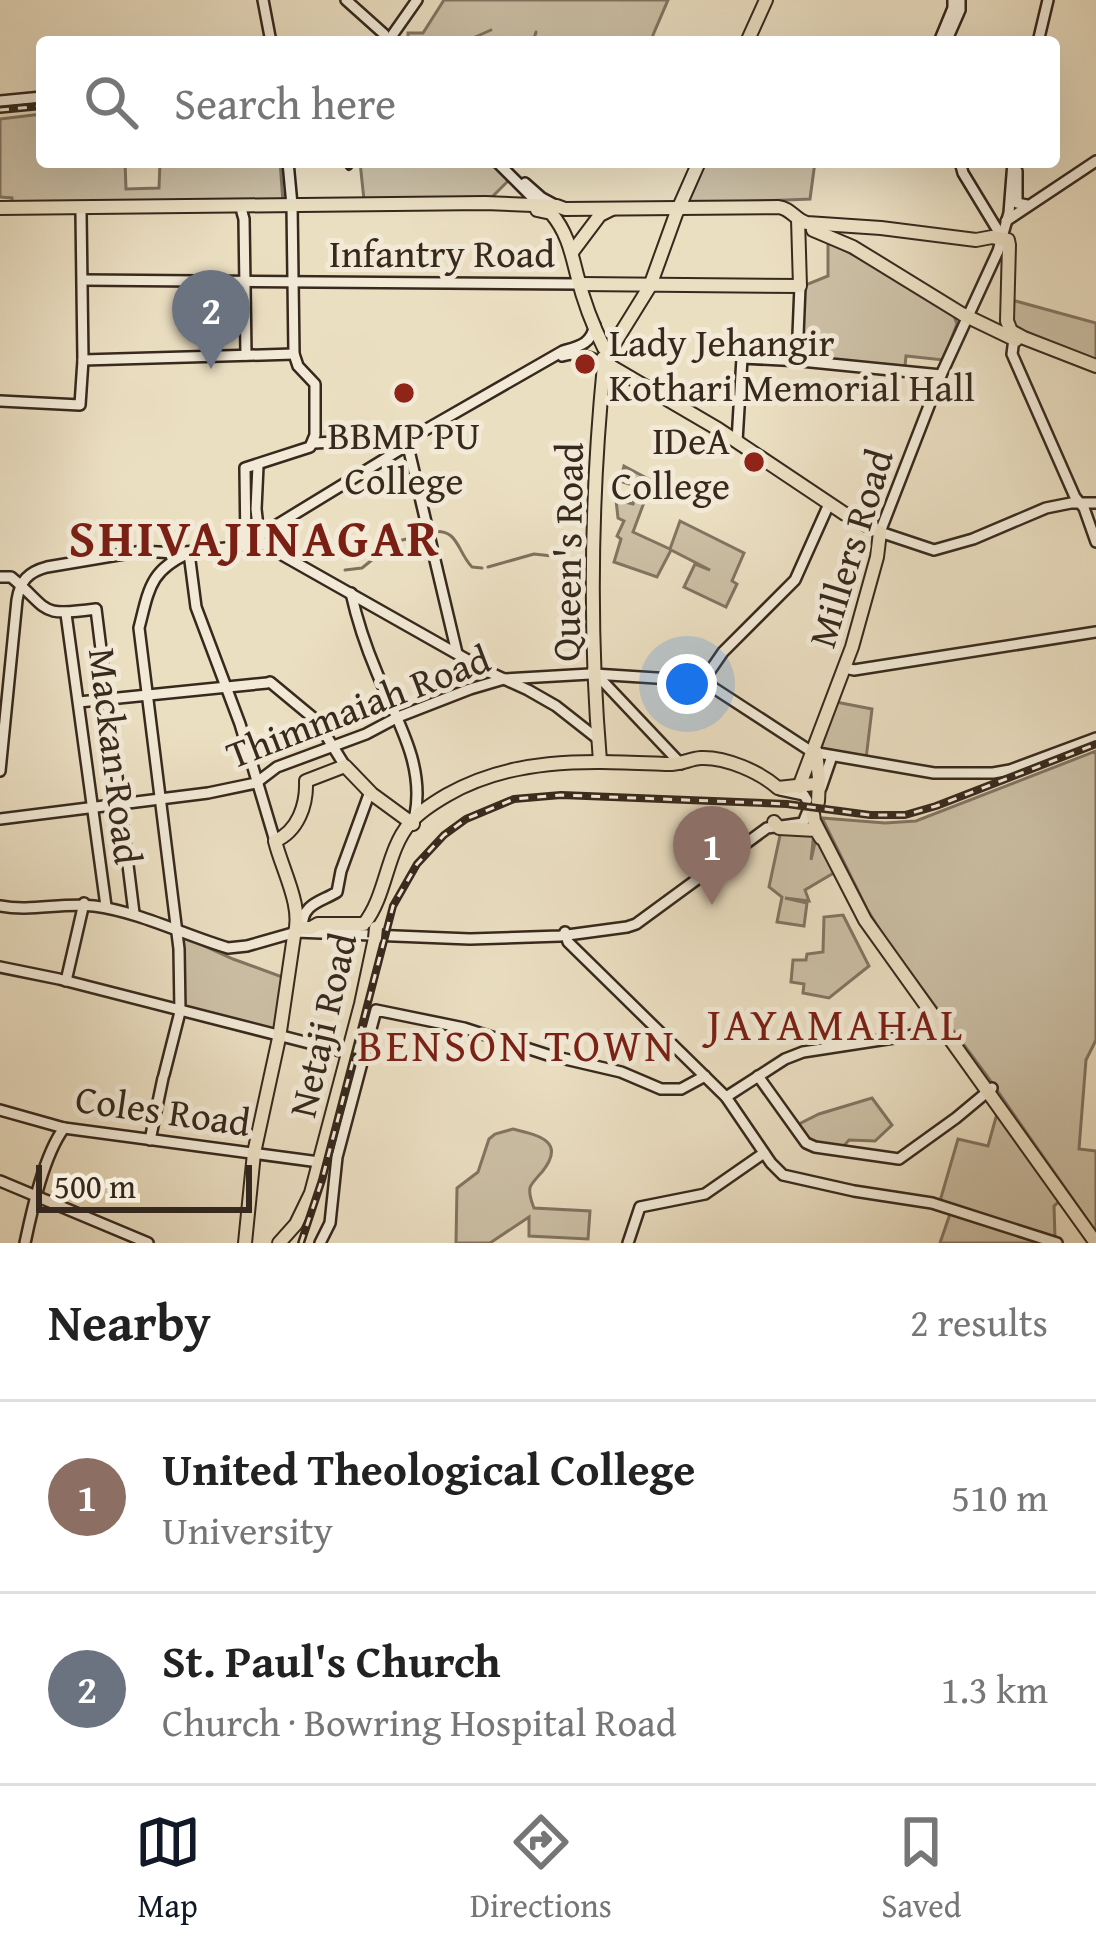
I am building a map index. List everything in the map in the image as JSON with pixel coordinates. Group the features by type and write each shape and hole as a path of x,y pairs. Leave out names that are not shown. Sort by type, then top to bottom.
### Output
{"main road":[{"path":"753,36 769,0"},
{"path":"694,168 647,286 605,360 880,532"},
{"path":"679,208 694,168"},
{"path":"0,211 508,205 522,199 565,209 784,207 799,224 834,231 881,227 976,240 1003,230 1009,330"},
{"path":"168,209 242,212 541,202"},
{"name":"Queen's Road","path":"541,202 570,245 605,360 593,523 598,739"},
{"path":"570,245 600,215 615,208"},
{"path":"570,245 597,215 596,209"},
{"path":"35,210 80,215 120,210"},
{"path":"799,224 800,286"},
{"path":"834,231 966,316 1096,369"},
{"name":"Infantry Road","path":"580,284 800,286"},
{"name":"Millers Road","path":"815,779 878,557 880,532"},
{"path":"593,761 598,739"},
{"path":"245,1243 254,1153 304,929 275,842 290,832 304,806 306,781 345,766 373,794 414,819 448,794 496,773 547,763 681,764 700,758 743,767 778,788 799,787 815,779"},
{"path":"815,779 814,821 865,920 1096,1241"},
{"path":"815,779 868,917 946,1030"},
{"name":"Netaji Road","path":"304,929 318,924 364,924 414,819"},
{"name":"Netaji Road","path":"279,1243 304,1209 320,1162 386,887 414,819"},
{"path":"775,824 815,830 839,870"}],"street":[{"path":"263,0 273,36"},
{"path":"346,0 386,36"},
{"path":"394,36 419,0"},
{"path":"945,36 960,10 957,0"},
{"path":"1037,36 1046,0"},
{"path":"0,104 36,101"},
{"path":"1003,230 1096,164"},
{"path":"1003,230 1029,205 1096,164"},
{"path":"286,168 293,282 291,354 315,384 314,443"},
{"name":"Queen's Road","path":"507,168 541,202"},
{"path":"962,168 1003,230"},
{"path":"1003,230 1015,168"},
{"path":"1016,168 1018,203 1029,205"},
{"path":"242,212 246,356"},
{"path":"0,401 76,401 83,360 80,215"},
{"name":"Millers Road","path":"880,532 940,375 1003,230"},
{"name":"Infantry Road","path":"83,280 580,284"},
{"path":"797,360 800,286"},
{"path":"150,1140 180,1010 177,929 139,628 152,582 168,562 189,553 260,540 407,441 588,341 595,325"},
{"path":"1009,330 1012,354 1096,542"},
{"path":"573,348 605,360"},
{"path":"83,360 291,354"},
{"path":"291,354 310,384 311,438 302,450"},
{"path":"246,542 245,468 314,443 407,441 564,356 605,360"},
{"path":"737,442 742,358 940,375"},
{"path":"407,441 457,653"},
{"path":"258,466 260,540"},
{"path":"880,532 934,550 1046,508 1082,509 1096,503"},
{"path":"703,681 732,642 795,580 829,504"},
{"path":"260,540 354,599 504,679 524,682 598,739"},
{"path":"0,771 22,583 37,570 111,556 149,550 189,553"},
{"path":"189,553 200,619 226,685 275,842"},
{"path":"0,577 22,583 39,605 56,613 96,609 134,913"},
{"path":"354,599 375,669 398,717 415,771 414,819"},
{"name":"Mackan Road","path":"67,614 106,906"},
{"path":"845,668 1096,632"},
{"path":"594,672 681,764"},
{"name":"Thimmaiah Road","path":"524,682 594,672 703,681 815,779"},
{"name":"Thimmaiah Road","path":"0,819 256,783 277,767 504,679"},
{"path":"79,702 269,682 317,721 345,766"},
{"path":"815,779 993,773 1096,736"},
{"path":"778,788 804,795 815,779"},
{"path":"83,904 227,944 304,929 459,937 601,928 634,921 767,827 803,823 815,779"},
{"path":"304,929 315,901 337,892 346,856 373,794"},
{"path":"0,904 106,906 177,929"},
{"path":"66,979 83,904"},
{"path":"565,933 568,942 726,1097 776,1170 850,1191 932,1203 1058,1243"},
{"path":"0,965 348,1054"},
{"path":"320,1243 331,1223 337,1156 376,1010 464,1028 620,1072 661,1089 681,1088 705,1076"},
{"path":"726,1097 803,1052 946,1030"},
{"path":"758,1076 806,1143 899,1159 991,1091"},
{"name":"Coles Road","path":"0,1110 64,1128 320,1162"},
{"path":"26,1243 50,1157 64,1128"},
{"path":"628,1243 640,1207 705,1194 764,1153"},
{"path":"0,1181 148,1243"},
{"path":"932,1203 1048,1243"}],"shaded area":[{"path":"444,0 668,0 653,36 408,36 423,33"},
{"path":"36,115 36,168 125,168 126,189 159,188 160,168 280,168 283,202 12,204 12,198 0,197 0,119"},
{"path":"361,168 498,168 509,180 492,197 364,200"},
{"path":"701,168 814,168 810,199 687,204"},
{"path":"828,242 954,316 957,324 943,360 906,356 905,366 801,357 803,286 828,276"},
{"path":"1012,300 1096,323 1096,362 1019,332"},
{"path":"624,466 652,481 633,532 670,549 680,521 744,553 726,607 684,587 695,564 710,570 671,550 657,577 614,562 624,521 618,518 616,500 633,504 638,487 620,481"},
{"path":"836,702 872,709 866,759 820,751"},
{"path":"1096,751 1096,1040 1086,1060 1079,1149 1096,1151 1096,1232 886,940 822,818 916,821"},
{"path":"781,831 814,832 811,860 817,834 837,871 805,890 809,901 785,898 807,903 804,926 777,922 782,897 769,887"},
{"path":"843,915 869,966 829,998 803,993 804,984 791,982 793,960 823,952 824,917"},
{"path":"180,935 285,978 276,1033 184,1007"},
{"path":"872,1098 892,1125 875,1141 849,1140 840,1150 807,1141 795,1126 819,1114"},
{"path":"998,1110 1062,1199 1054,1206 1055,1238 940,1201 958,1139 988,1146"},
{"path":"513,1129 540,1137 552,1153 530,1188 534,1208 590,1211 588,1239 529,1236 529,1217 490,1243 456,1243 457,1188 478,1172 489,1139"},
{"path":"950,1214 1040,1243 940,1243"}],"waterway":[{"path":"478,36 491,30"},
{"path":"535,36 536,32"},
{"path":"432,532 448,534 472,567 482,568"},
{"path":"345,570 362,568 394,542 423,535"},
{"path":"488,567 534,554 579,559"}],"railway":[{"path":"0,110 36,107"},
{"path":"301,1243 322,1180 393,906 417,864 466,819 514,799 561,795 787,804 905,815 1096,744"}],"place":[{"name":"Lady Jehangir Kothari Memorial Hall","path":"585,364"},
{"name":"St. Paul's Church","path":"211,369"},
{"name":"BBMP PU College","path":"404,393"},
{"name":"IDeA College","path":"754,462"},
{"name":"United Theological College","path":"712,905"}],"district":[{"name":"SHIVAJINAGAR","path":"255,538"},
{"name":"JAYAMAHAL","path":"836,1024"},
{"name":"BENSON TOWN","path":"517,1045"}]}
